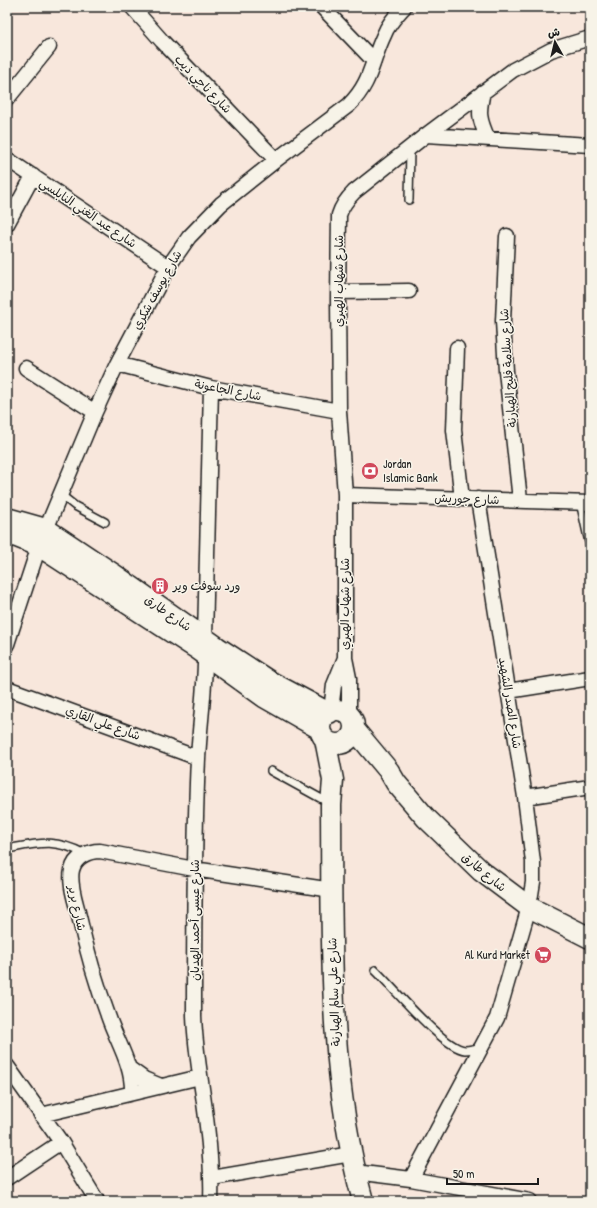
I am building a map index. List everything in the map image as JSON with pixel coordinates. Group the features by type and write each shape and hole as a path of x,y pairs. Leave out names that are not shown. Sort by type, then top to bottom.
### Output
{"street":[{"name":"شارع ناجي ذيب","path":"132,7 162,41 276,160"},
{"path":"322,7 374,61"},
{"name":"شارع يوسف شكري","path":"7,644 42,538 62,495 117,364 168,267 189,237 211,214 276,160 349,105 367,81 384,34 391,22 404,7"},
{"name":"شارع شهاب الهبري","path":"337,728 334,685 345,658 345,495 339,411 339,215 347,199 354,192 426,135 513,70 551,50 590,38"},
{"path":"7,99 49,47"},
{"path":"483,92 479,109 480,121 488,139"},
{"path":"426,135 590,145"},
{"name":"شارع عبد الغني النابلسي","path":"7,159 168,267"},
{"path":"7,224 33,176"},
{"name":"شارع سلامة فليح الهبارنة","path":"507,236 503,328 506,371 520,500"},
{"path":"338,292 409,291"},
{"path":"458,348 454,430 462,499"},
{"name":"شارع الجاعونة","path":"117,364 211,388 339,411"},
{"path":"26,368 96,412"},
{"name":"شارع عيسى أحمد الهدبان","path":"211,388 205,647 198,758 194,869 194,1016 212,1178 211,1201"},
{"name":"شارع جوريش","path":"345,495 585,503"},
{"name":"شارع الصدر الشهيد","path":"411,1179 497,1018 532,894 533,862 525,797 478,499"},
{"name":"شارع طارق","path":"7,518 42,538 112,573 205,647 269,681 337,728 372,765 396,783 426,818 481,871 529,907 590,938"},
{"name":"شارع طارق","path":"7,533 42,538"},
{"path":"508,691 590,678"},
{"name":"شارع علي القاري","path":"7,688 198,758"},
{"name":"شارع علي سالم الهبارنة","path":"337,728 331,805 333,980 337,1058 353,1163 363,1201"},
{"path":"525,797 590,787"},
{"path":"85,854 100,851 194,869 332,890"},
{"name":"شارع برير","path":"85,854 77,860 72,869 71,879 75,900 101,996 130,1070 132,1093"},
{"path":"7,1066 61,1142 98,1201"},
{"path":"130,1070 144,1079 161,1086"},
{"path":"42,1115 200,1077"},
{"path":"7,1178 61,1142"},
{"path":"212,1178 353,1163 411,1179 530,1201"}],"lane":[{"path":"409,200 410,148"},
{"path":"62,495 75,506 105,522"},
{"path":"585,503 590,547"},
{"path":"271,771 331,805"},
{"path":"7,849 36,844 59,844 71,847 85,854"},
{"path":"375,970 415,1012 448,1041 464,1050 481,1048"}],"place":[{"name":"Jordan Islamic Bank","path":"370,471"},
{"name":"ورد سوفت وير","path":"160,586"},
{"name":"Al Kurd Market","path":"543,955"}]}
